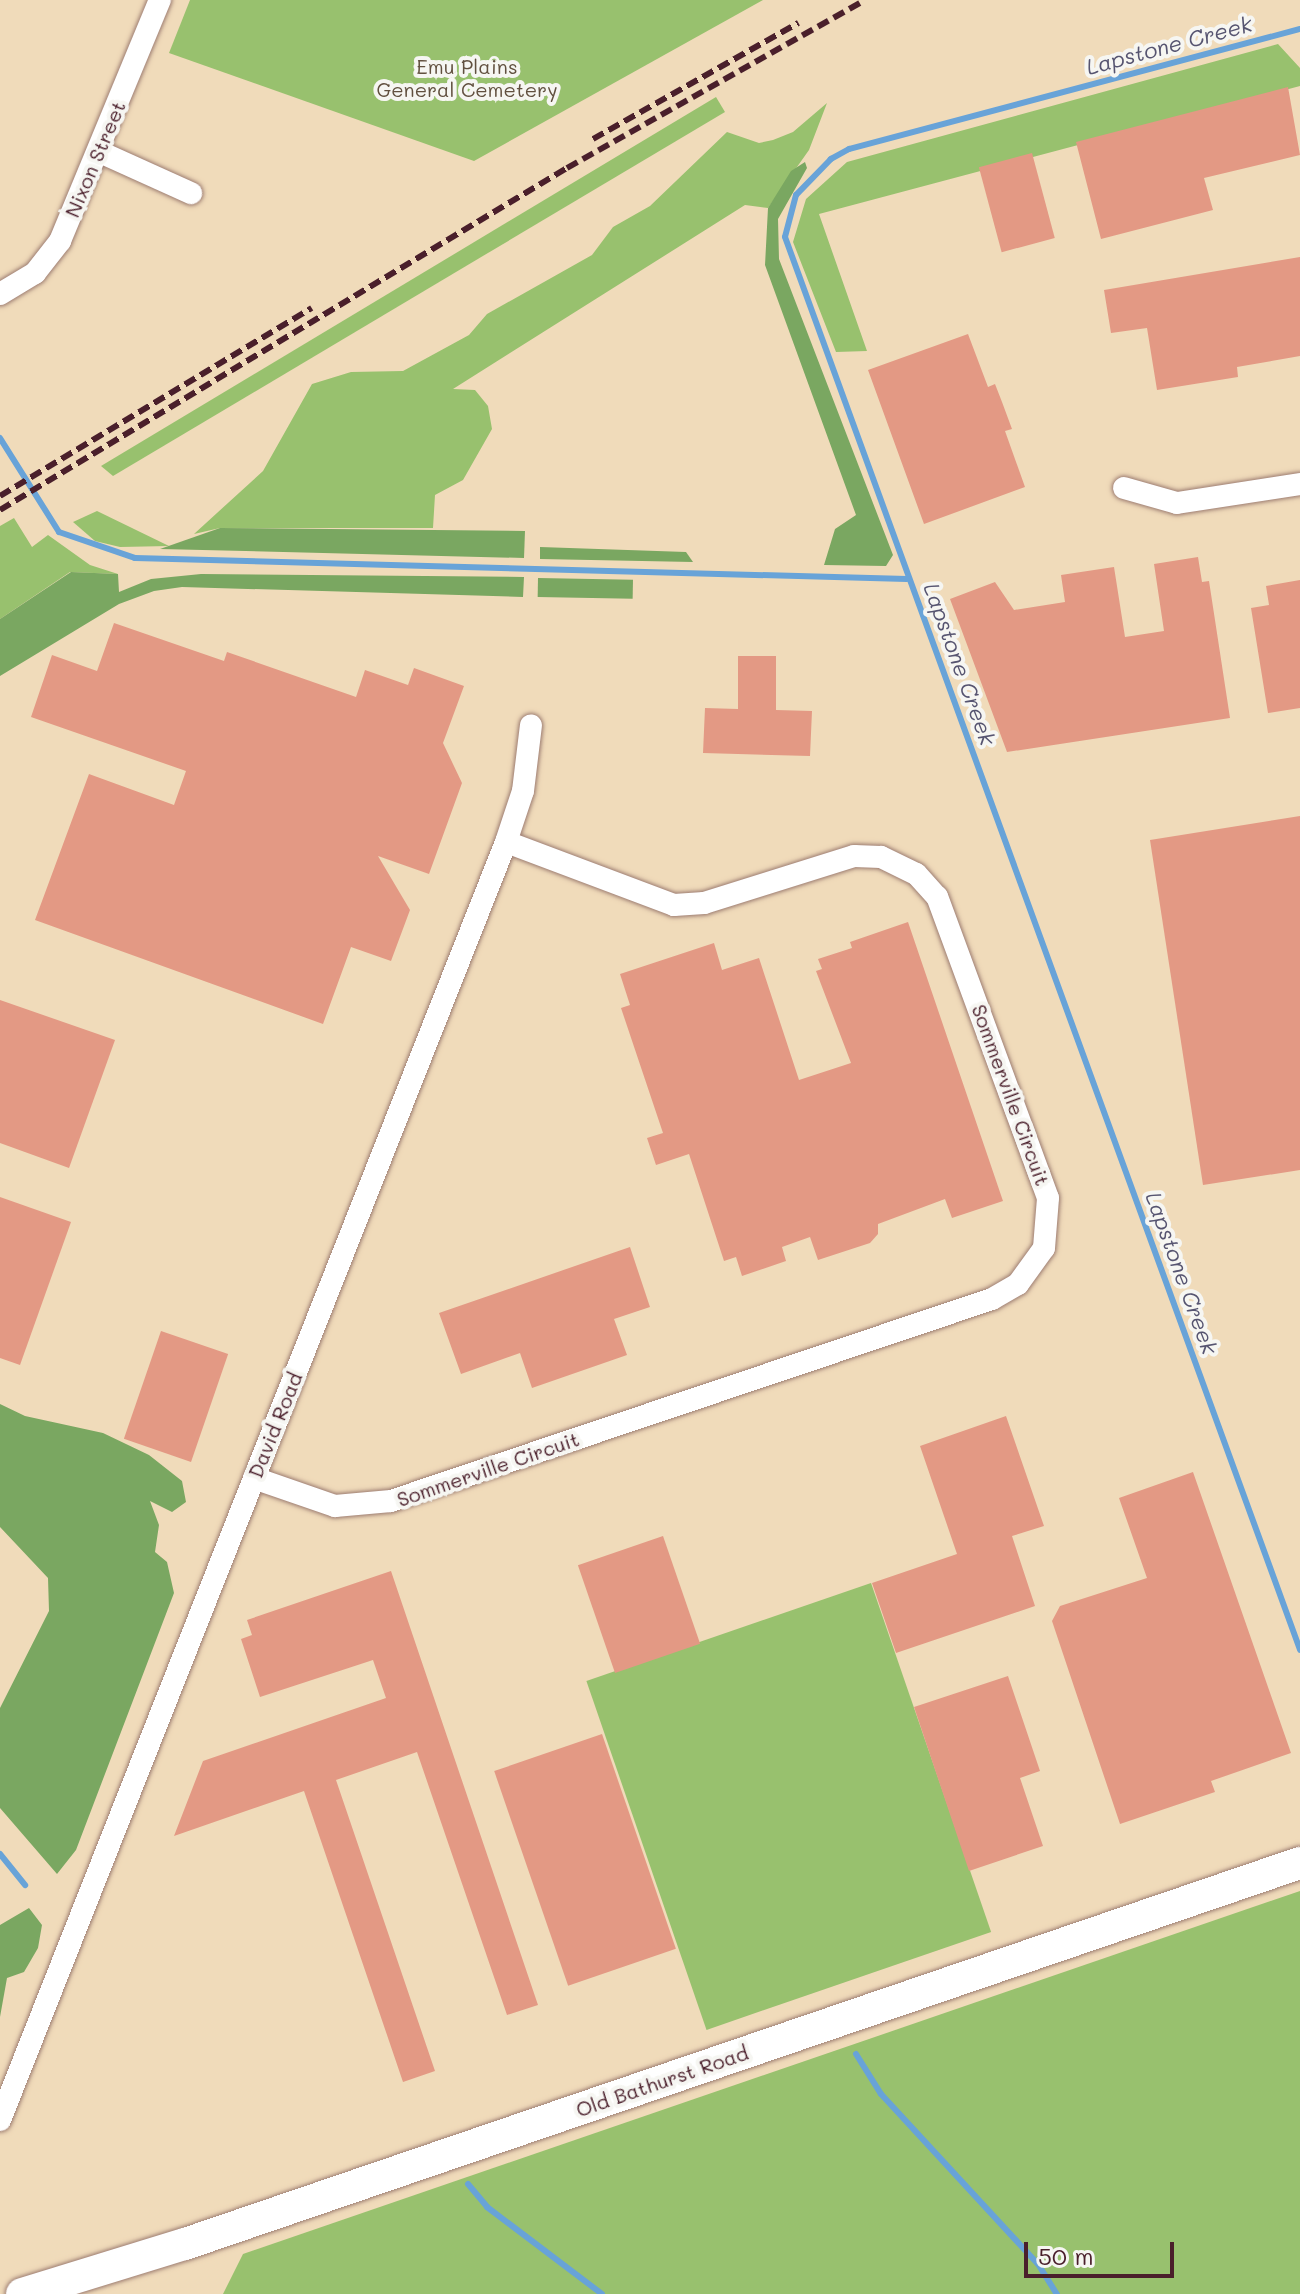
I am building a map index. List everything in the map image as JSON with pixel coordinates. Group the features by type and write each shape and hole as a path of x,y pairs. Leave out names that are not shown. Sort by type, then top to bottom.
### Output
{"main road":[{"name":"Old Bathurst Road","path":"22,2294 185,2244 1300,1863"}],"street":[{"name":"Nixon Street","path":"0,294 35,273 52,253 100,152 160,0"},
{"path":"100,152 191,193"},
{"path":"1124,488 1156,500 1188,502 1300,484"},
{"name":"David Road","path":"0,2120 506,842 523,791 531,725"},
{"name":"Sommerville Circuit","path":"254,1478 335,1506 391,1501 992,1299 1018,1284 1044,1248 1048,1198 937,897 916,874 881,857 854,856 704,903 674,905 506,842"}],"green space":[{"name":"Emu Plains General Cemetery","path":"190,0 763,0 474,161 169,53"},
{"path":"1278,44 1300,68 1300,86 819,214 867,351 836,352 793,242 806,199 847,162"},
{"path":"716,97 725,112 113,476 101,466"},
{"path":"827,103 809,150 768,208 745,205 453,389 475,390 488,406 492,429 463,480 435,495 433,528 220,528 194,534 263,471 312,384 351,372 403,371 469,335 487,314 592,255 613,227 650,206 727,132 759,143 773,140 793,132"},
{"path":"805,162 807,168 778,219 779,259 893,555 886,566 824,565 835,529 856,515 765,265 768,208 791,171"},
{"path":"97,511 169,546 120,547 95,541 73,522"},
{"path":"14,518 32,547 48,535 90,565 118,574 70,572 0,619 0,526"},
{"path":"220,528 525,531 524,558 160,549"},
{"path":"540,547 686,552 693,562 540,559"},
{"path":"71,572 118,574 119,592 151,579 201,574 524,577 523,597 182,587 154,591 119,604 0,676 0,619"},
{"path":"538,578 633,580 633,599 538,597"},
{"path":"0,1404 25,1416 103,1433 149,1455 182,1481 186,1502 172,1512 150,1501 159,1525 155,1552 167,1562 174,1593 76,1850 57,1874 0,1808 0,1708 49,1611 48,1578 0,1527"},
{"path":"871,1583 991,1932 707,2030 586,1681"},
{"path":"1300,1891 1300,2294 223,2294 243,2254"},
{"path":"29,1908 42,1925 38,1948 24,1972 7,1978 0,2017 0,1925"}],"building":[{"path":"1288,87 1300,155 1204,178 1213,210 1101,239 1076,142"},
{"path":"1032,153 1055,238 1002,252 979,167"},
{"path":"1300,257 1300,356 1237,367 1238,377 1157,390 1147,328 1111,333 1104,290"},
{"path":"968,334 988,387 995,384 1002,402 1012,429 1005,431 1025,487 924,524 868,370"},
{"path":"1198,557 1202,582 1209,581 1230,718 1007,752 950,599 995,582 1014,610 1065,602 1061,575 1114,567 1125,637 1164,631 1154,564"},
{"path":"1300,580 1300,708 1268,713 1251,608 1269,605 1266,586"},
{"path":"114,623 224,661 227,652 356,697 365,670 408,685 414,668 464,686 443,743 462,783 429,874 378,856 410,910 391,961 351,947 323,1024 35,920 89,774 174,805 186,771 31,717 52,655 97,671"},
{"path":"738,656 776,656 776,710 812,711 810,756 703,753 705,708 738,709"},
{"path":"1300,816 1300,1170 1203,1185 1150,840"},
{"path":"908,922 1003,1201 952,1218 945,1199 878,1224 878,1234 870,1243 818,1260 810,1237 782,1247 786,1261 742,1276 736,1257 724,1261 689,1154 656,1165 647,1138 663,1133 621,1008 630,1005 620,974 714,943 722,970 759,958 799,1080 851,1063 816,971 822,969 818,959 852,948 850,942"},
{"path":"0,1000 115,1040 69,1168 0,1143"},
{"path":"0,1197 71,1222 20,1365 0,1358"},
{"path":"630,1247 650,1307 614,1319 627,1355 532,1388 520,1353 461,1374 439,1313"},
{"path":"161,1331 228,1354 191,1462 124,1439"},
{"path":"1006,1416 1044,1526 1012,1536 1035,1606 896,1653 872,1583 957,1554 920,1446"},
{"path":"1193,1472 1291,1753 1211,1781 1215,1792 1120,1824 1052,1621 1060,1606 1147,1578 1119,1498"},
{"path":"663,1536 700,1644 615,1673 578,1565"},
{"path":"391,1571 538,2005 507,2015 417,1752 336,1780 435,2071 403,2082 304,1791 174,1836 203,1761 386,1698 373,1660 260,1697 241,1639 252,1635 247,1620"},
{"path":"1008,1676 1040,1771 1020,1778 1043,1846 969,1871 914,1707"},
{"path":"602,1734 676,1949 568,1986 494,1771"}],"waterway":[{"name":"Lapstone Creek","path":"1300,29 849,149 831,159 796,195 785,237 1300,1650"},
{"path":"0,438 59,532 135,558 907,579"},
{"path":"0,1854 25,1885"},
{"path":"856,2054 881,2094 1038,2264 1057,2294"},
{"path":"468,2184 487,2207 602,2294"}],"railway":[{"path":"0,510 567,168 865,0"},
{"path":"593,139 798,23"},
{"path":"0,496 312,308"}]}
